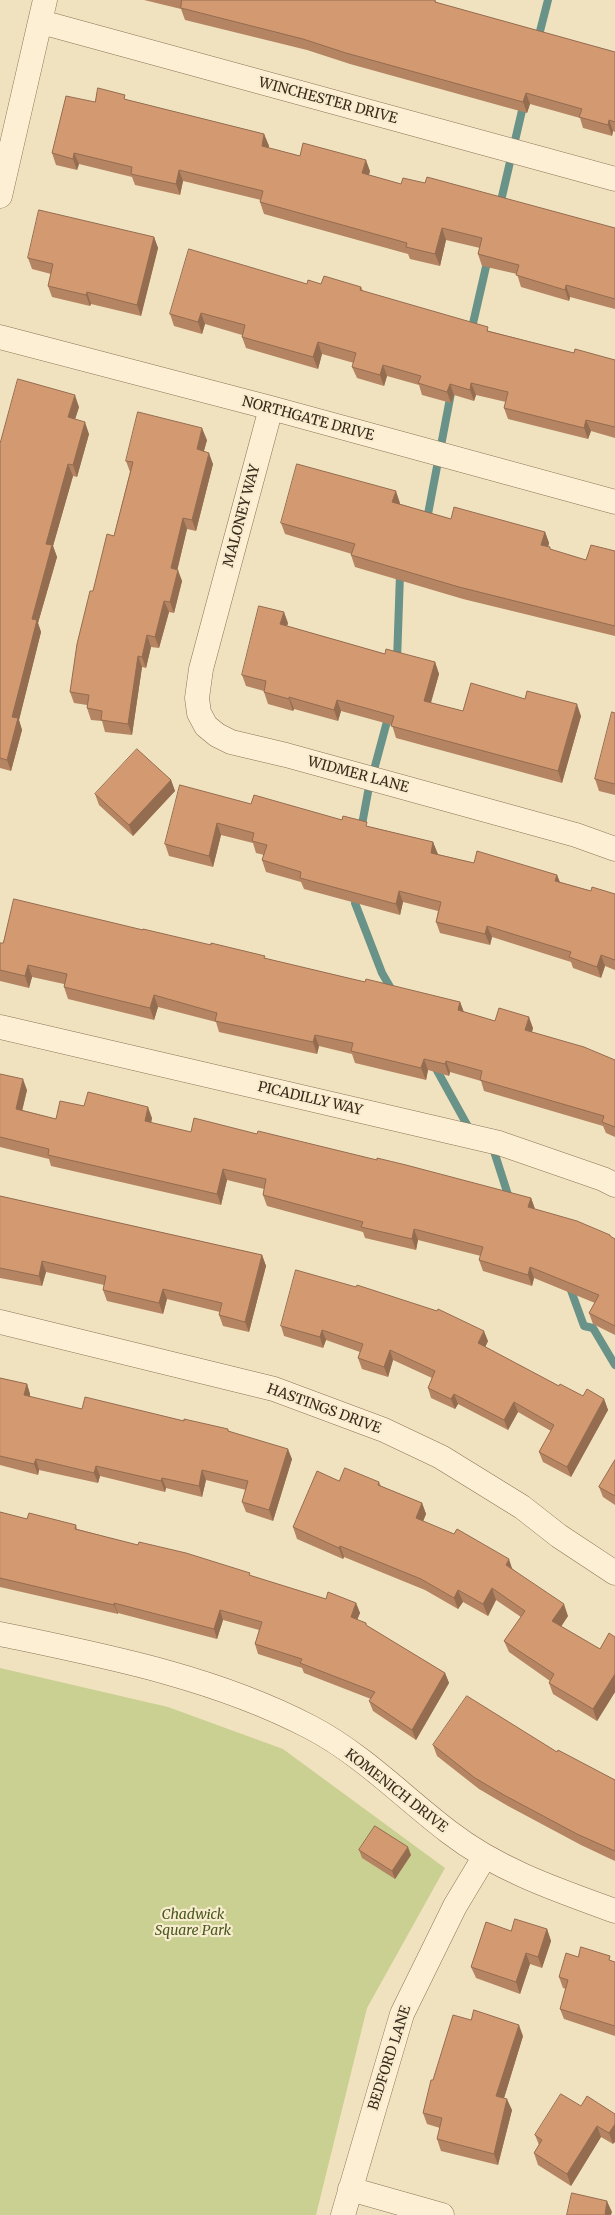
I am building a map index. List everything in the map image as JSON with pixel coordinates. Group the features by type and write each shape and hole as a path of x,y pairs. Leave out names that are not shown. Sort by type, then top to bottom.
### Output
{"street":[{"name":"WINCHESTER DRIVE","path":"43,11 615,179"},
{"path":"0,196 43,11"},
{"name":"NORTHGATE DRIVE","path":"0,338 271,408 615,502"},
{"name":"MALONEY WAY","path":"213,623 271,408"},
{"name":"WIDMER LANE","path":"213,623 201,669 197,698 199,714 206,726 217,735 231,742 286,755 558,830 615,849"},
{"name":"PICADILLY WAY","path":"0,1027 499,1142 604,1179 615,1185"},
{"name":"HASTINGS DRIVE","path":"0,1322 274,1389 384,1430 441,1458 522,1507 559,1536 615,1573"},
{"name":"KOMENICH DRIVE","path":"0,1634 128,1661 250,1700 311,1728 363,1761 450,1833 485,1856 536,1882 615,1911"},
{"name":"BEDFORD LANE","path":"343,2215 402,2014 455,1906 485,1856"},
{"path":"350,2189 442,2215"}],"green space":[{"name":"Chadwick Square Park","path":"0,1668 168,1707 283,1749 445,1868 367,2008 316,2215 0,2215"}],"building":[{"path":"182,0 435,0 435,2 615,52 615,122 609,120 608,125 579,117 582,109 526,93 523,102 346,53 303,39 181,8"},
{"path":"98,88 125,95 124,99 264,134 262,146 300,156 303,143 366,160 362,173 401,184 403,178 425,183 427,177 615,228 615,299 566,285 565,290 516,275 519,265 478,254 482,238 442,228 435,254 406,247 407,243 260,202 263,191 179,170 176,184 131,174 132,167 74,153 73,159 52,153 66,96 95,102"},
{"path":"39,210 154,237 137,305 87,292 86,295 48,286 53,264 28,258"},
{"path":"189,249 307,284 308,280 321,284 324,276 361,287 360,290 488,327 487,331 574,353 575,349 615,360 615,427 586,420 584,428 504,408 508,392 471,383 470,390 450,384 447,392 418,383 421,376 383,365 380,375 352,367 356,353 318,342 313,357 242,337 245,325 201,313 198,322 170,314"},
{"path":"18,379 75,395 68,417 85,422 73,465 68,464 46,544 52,545 32,619 37,620 12,717 18,718 7,760 0,758 0,444"},
{"path":"138,412 202,428 197,449 209,453 192,520 183,518 171,568 178,570 170,602 164,601 155,637 147,635 142,657 138,656 128,724 101,720 102,711 87,708 89,695 70,692 77,644 90,591 93,591 107,534 114,536 133,462 126,461"},
{"path":"297,464 396,491 392,502 451,519 454,507 545,532 541,545 586,560 591,545 615,551 615,626 459,587 351,555 355,544 281,523"},
{"path":"259,606 284,612 280,624 385,654 386,649 435,662 424,701 463,711 471,683 525,699 527,691 577,704 558,771 391,726 394,716 337,700 334,710 264,692 266,681 242,675"},
{"path":"612,712 615,713 615,784 595,779"},
{"path":"137,749 171,780 129,825 95,794"},
{"path":"180,785 251,804 254,795 342,820 343,816 367,822 366,826 433,842 431,853 474,863 477,851 557,875 555,881 591,891 592,887 615,894 615,960 601,955 597,967 569,957 571,952 487,926 485,934 436,922 441,902 399,891 396,904 300,878 301,872 262,860 267,845 252,841 254,833 217,823 209,856 165,844"},
{"path":"14,899 143,930 211,945 211,943 265,956 264,958 365,982 366,979 460,1002 458,1010 495,1021 499,1008 529,1017 525,1030 584,1047 615,1060 615,1127 602,1122 604,1116 480,1080 482,1071 446,1061 445,1064 424,1059 421,1068 351,1051 353,1043 315,1035 313,1042 215,1021 217,1013 154,995 150,1008 64,987 67,974 28,965 25,976 0,970 0,943 3,943"},
{"path":"0,1074 23,1079 16,1109 56,1119 60,1101 84,1106 88,1092 148,1107 145,1121 191,1132 194,1118 257,1134 258,1131 377,1160 377,1158 531,1198 528,1207 577,1221 615,1239 615,1326 589,1313 599,1295 530,1267 528,1275 479,1260 483,1247 414,1229 412,1239 361,1227 363,1222 263,1195 266,1179 223,1169 217,1194 48,1155 49,1149 0,1137"},
{"path":"0,1196 262,1255 245,1322 219,1315 222,1303 163,1289 159,1303 103,1290 106,1276 42,1261 39,1276 0,1268"},
{"path":"296,1270 356,1287 357,1285 437,1311 438,1309 484,1331 478,1343 559,1386 560,1384 583,1396 587,1389 604,1399 567,1467 539,1452 554,1425 514,1402 504,1420 454,1394 451,1399 428,1388 435,1371 390,1350 384,1367 358,1358 363,1344 322,1330 320,1337 281,1326"},
{"path":"0,1378 27,1384 24,1395 82,1409 85,1397 184,1421 184,1419 228,1429 228,1431 288,1449 269,1510 242,1502 248,1481 202,1470 199,1486 162,1478 161,1481 96,1466 94,1473 36,1459 34,1464 0,1456"},
{"path":"615,1460 615,1496 599,1487"},
{"path":"345,1468 379,1482 378,1485 422,1503 416,1518 454,1534 457,1529 509,1559 506,1565 564,1604 552,1621 600,1649 609,1633 615,1637 615,1674 593,1709 549,1683 554,1674 504,1641 525,1611 492,1588 483,1604 458,1590 454,1598 421,1579 340,1546 339,1548 293,1527 317,1471 339,1481"},
{"path":"0,1512 27,1519 29,1513 76,1525 75,1529 138,1545 139,1542 186,1553 326,1599 328,1592 356,1603 351,1617 366,1623 366,1625 445,1673 412,1730 369,1701 375,1692 300,1663 302,1659 255,1644 262,1622 220,1610 214,1629 114,1603 114,1605 0,1578"},
{"path":"467,1696 557,1752 558,1750 615,1780 615,1851 577,1834 504,1795 475,1778 433,1745"},
{"path":"375,1826 408,1847 392,1871 359,1850"},
{"path":"515,1919 547,1929 538,1957 526,1953 516,1982 471,1967 486,1922 511,1931"},
{"path":"581,1947 610,1956 609,1960 615,1962 615,2026 560,2009 568,1980 559,1977 566,1953 578,1957"},
{"path":"474,2010 519,2025 496,2096 507,2099 494,2154 437,2139 442,2118 423,2113 431,2080 433,2080 453,2015 471,2020"},
{"path":"561,2094 581,2106 587,2096 615,2114 615,2124 609,2133 597,2126 567,2174 534,2153 542,2140 535,2135"},
{"path":"572,2193 607,2201 605,2214 610,2215 567,2215"}],"waterway":[{"path":"538,39 548,0"},
{"path":"500,205 524,102"},
{"path":"471,332 488,258"},
{"path":"431,521 428,514 451,393"},
{"path":"397,661 400,574 404,576"},
{"path":"361,830 368,792 389,714"},
{"path":"357,894 355,903 382,973 393,992"},
{"path":"434,1065 471,1132"},
{"path":"492,1145 509,1198 511,1199"},
{"path":"569,1285 584,1326 593,1328 615,1365"}]}
